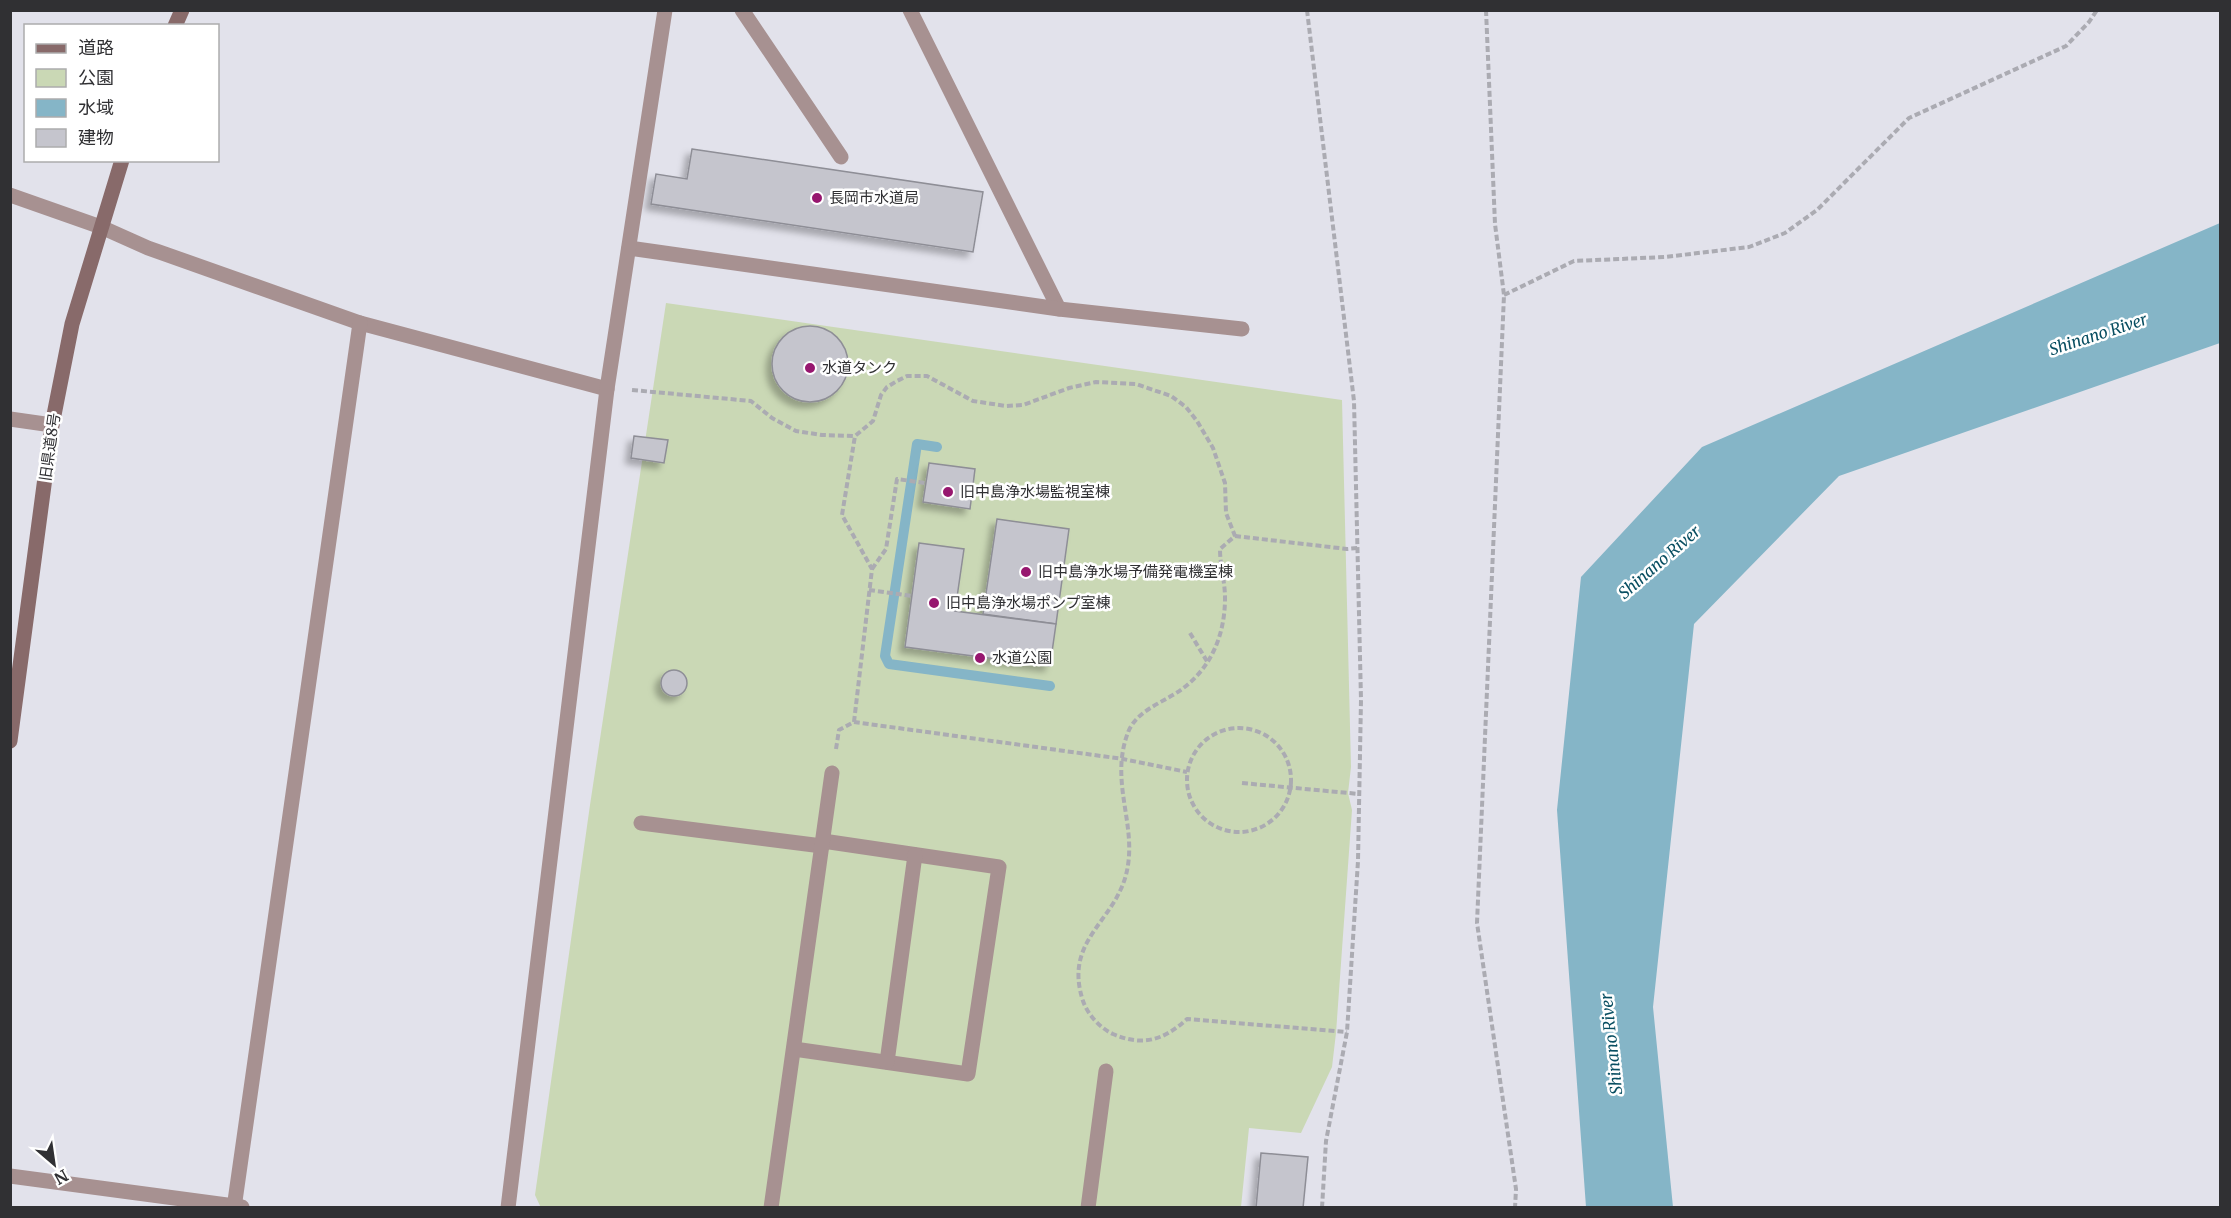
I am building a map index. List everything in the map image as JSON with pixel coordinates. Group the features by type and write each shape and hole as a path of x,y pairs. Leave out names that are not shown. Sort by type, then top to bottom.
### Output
{"street":[{"path":"176,24 182,10"},
{"path":"508,1208 608,389 665,10"},
{"path":"742,10 841,157"},
{"path":"910,10 1059,309"},
{"name":"旧県道8号","path":"10,741 52,425 72,324 121,162"},
{"path":"10,195 101,227 148,248 360,323 608,389"},
{"path":"629,248 1059,309 1242,329"},
{"path":"10,1176 238,1207 360,323"},
{"path":"10,419 52,425"},
{"path":"771,1208 832,773"},
{"path":"641,823 999,867 968,1074 794,1049"},
{"path":"887,1062 915,855"},
{"path":"1088,1208 1106,1071"}],"path":[{"path":"1307,10 1354,401 1361,700 1358,861 1347,1032 1326,1141 1322,1208"},
{"path":"1486,10 1496,224 1504,295 1477,923 1516,1189 1515,1208"},
{"path":"1504,295 1574,261 1665,257 1749,247 1785,233 1817,210 1909,118 2066,46 2097,10"},
{"path":"872,569 842,515 855,436 873,421 877,404 887,387 907,376 927,376 973,401 1006,406 1023,405 1069,388 1108,381 1149,387 1171,396 1186,406 1206,435 1225,483 1226,513 1235,536"},
{"path":"608,389 751,401 772,418 796,431 855,436"},
{"path":"855,722 872,569 886,549 897,478 925,483"},
{"path":"1347,1032 1187,1019 1161,1037 1143,1041 1127,1040 1109,1032 1094,1020 1084,1005 1077,970 1086,943 1117,897 1128,864 1127,830 1121,794 1125,743 1130,728 1138,717 1150,708 1196,680 1208,663 1218,642 1225,597 1220,549 1235,536 1347,549 1358,548"},
{"path":"869,590 912,596"},
{"path":"1190,633 1208,663"},
{"path":"832,773 839,730 855,722 1123,759 1188,772"},
{"path":"1233,728 1252,729 1268,735 1282,749 1290,770 1291,786 1286,801 1272,818 1244,831 1231,831 1212,825 1195,811 1188,797 1186,781 1191,758 1205,742 1233,728"},
{"path":"1242,783 1359,794"}],"green space":[{"name":"水道公園","path":"666,303 1342,400 1351,767 1348,793 1352,810 1332,1067 1301,1133 1249,1128 1241,1207 541,1208 535,1195 590,805"}],"water":[{"name":"Shinano River","path":"2220,223 2220,343 1839,476 1694,624 1653,1007 1673,1207 1586,1207 1557,810 1581,577 1702,447"}],"building":[{"name":"長岡市水道局","path":"692,149 983,192 973,252 651,204 656,174 687,179"},
{"name":"水道タンク","path":"810,326 825,329 837,337 845,349 848,364 845,379 837,391 825,399 810,402 795,399 783,391 775,379 772,364 775,349 783,337 795,329"},
{"path":"634,436 668,440 664,463 631,458"},
{"name":"旧中島浄水場監視室棟","path":"929,463 975,469 970,509 923,502"},
{"name":"旧中島浄水場予備発電機室棟","path":"997,519 1069,529 1056,624 983,614"},
{"name":"旧中島浄水場ポンプ室棟","path":"919,543 964,549 955,611 1056,624 1050,666 905,647"},
{"path":"674,670 683,674 687,683 683,692 674,696 665,692 661,683 665,674"},
{"path":"1261,1153 1308,1157 1303,1208 1256,1208"}],"waterway":[{"path":"937,447 917,444 885,656 889,664 1050,686"}],"place":[{"name":"長岡市水道局","path":"817,198"},
{"name":"水道タンク","path":"810,368"},
{"name":"旧中島浄水場監視室棟","path":"948,492"},
{"name":"旧中島浄水場予備発電機室棟","path":"1026,572"},
{"name":"旧中島浄水場ポンプ室棟","path":"934,603"},
{"name":"水道公園","path":"980,658"}]}
